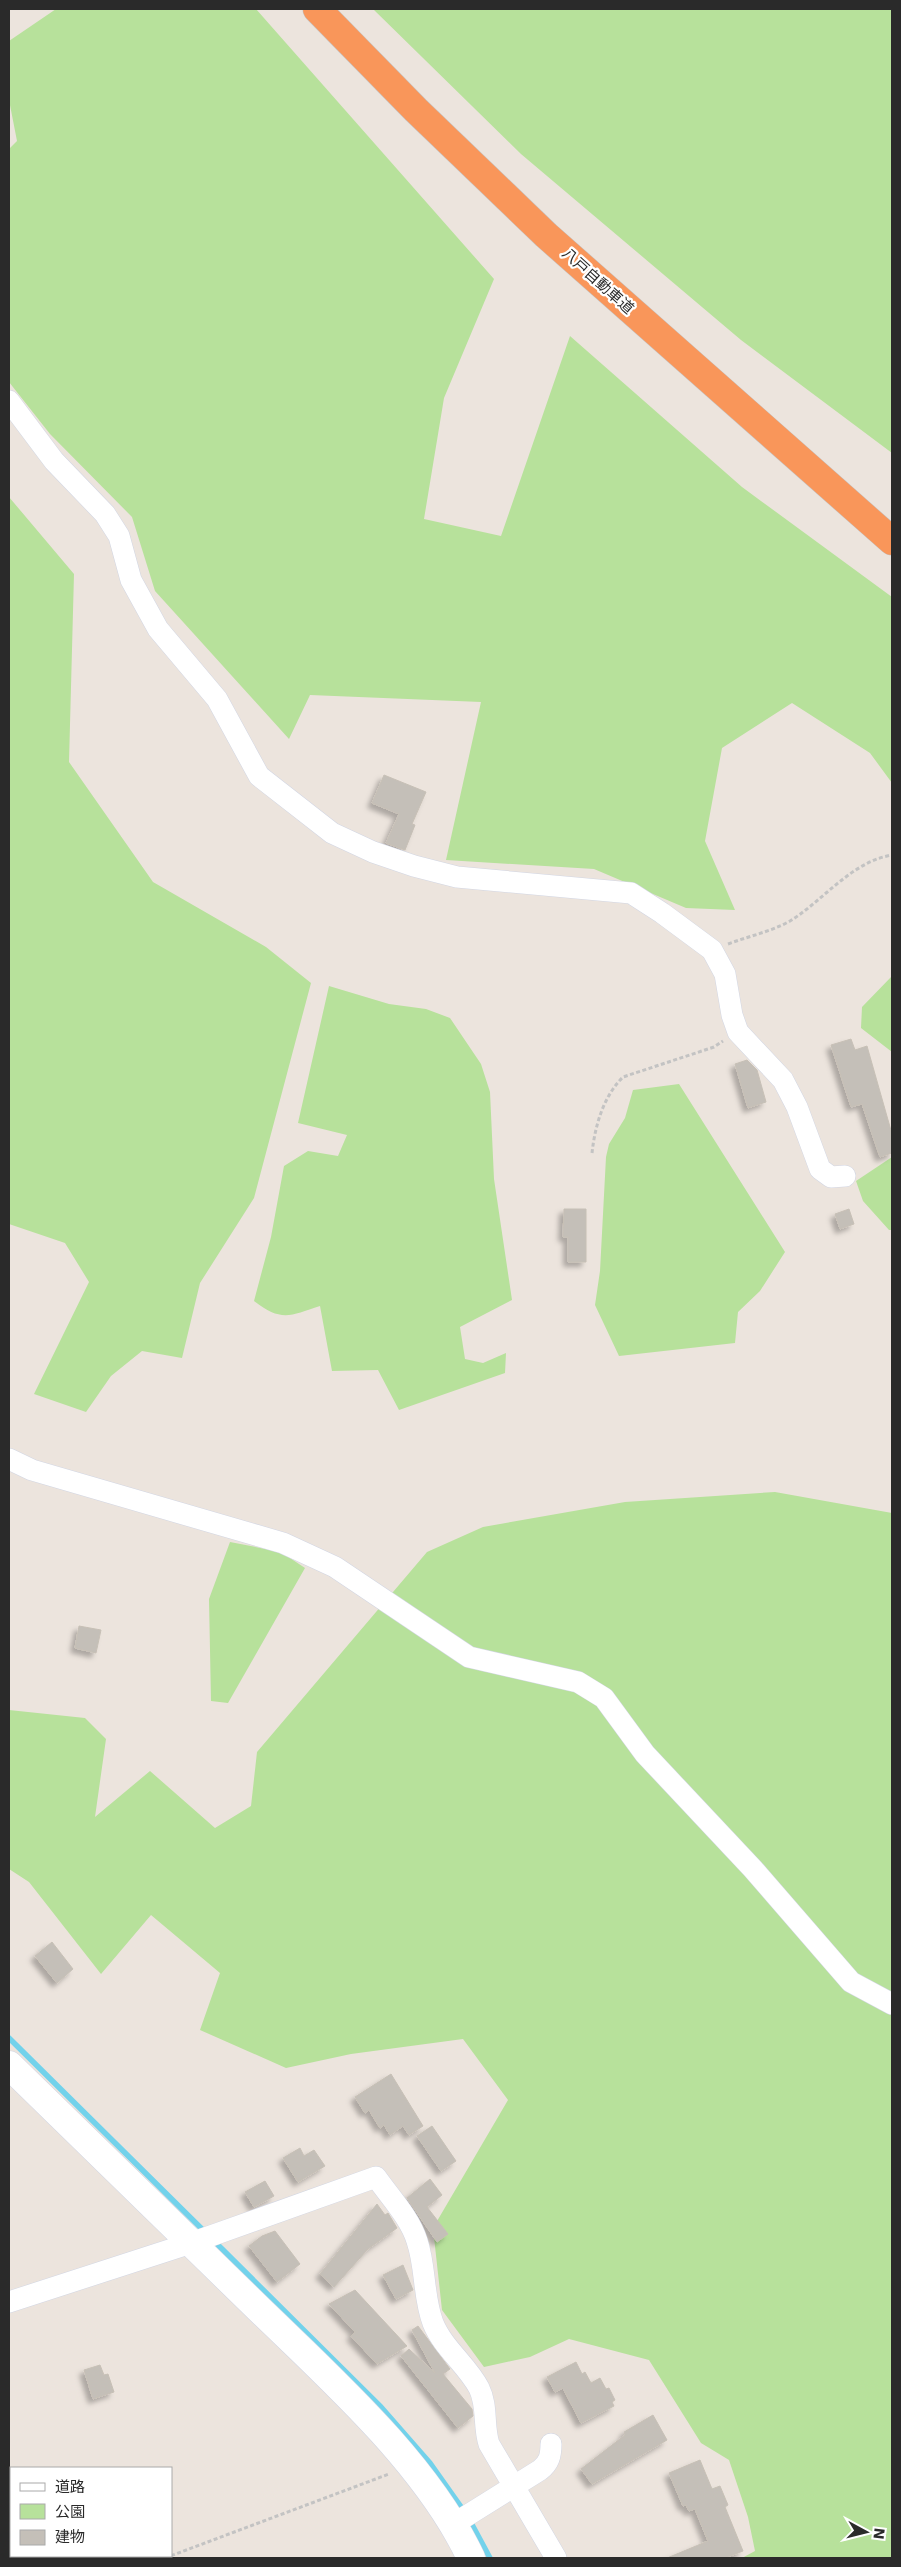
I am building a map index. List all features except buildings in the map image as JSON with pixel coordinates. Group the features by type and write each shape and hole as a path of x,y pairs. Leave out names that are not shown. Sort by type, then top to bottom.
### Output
{"highway":[{"name":"八戸自動車道","path":"317,9 416,110 546,235 892,541"}],"street":[{"path":"9,401 54,461 105,514 119,536 131,580 158,630 217,699 259,776 288,801 332,833 373,852 414,866 457,877 631,893 662,913 712,950 725,974 732,1015 738,1032 784,1080 798,1107 820,1169 831,1178 846,1176"},
{"path":"9,1459 32,1470 283,1543 335,1567 470,1657 578,1682 604,1698 644,1754 753,1869 851,1982 892,2004"},
{"path":"9,2065 332,2380 411,2466 452,2525 471,2558"},
{"path":"9,2302 191,2243 376,2177 417,2240 427,2301 438,2334 473,2377 480,2391 484,2406 486,2435 556,2558"},
{"path":"452,2525 548,2464 551,2444"}],"path":[{"path":"712,950 763,934 789,921 822,898 854,870 876,858 892,855"},
{"path":"592,1153 595,1132 604,1107 622,1077 714,1047 738,1032"},
{"path":"172,2555 411,2466"}],"green space":[{"path":"56,9 256,9 494,279 444,398 424,519 501,536 570,336 742,487 892,597 892,783 870,753 792,703 722,748 705,841 735,910 686,908 594,869 446,860 481,702 310,695 289,739 155,591 132,517 50,434 9,382 9,149 17,141 9,100 9,41"},
{"path":"373,9 892,9 892,453 741,340 521,154"},
{"path":"9,497 74,574 69,762 153,882 266,947 311,983 254,1198 200,1283 182,1358 142,1351 111,1376 86,1412 34,1394 89,1282 65,1243 9,1224"},
{"path":"892,976 892,1052 861,1028 862,1007"},
{"path":"329,986 389,1004 426,1009 450,1018 481,1064 490,1092 494,1179 512,1300 460,1327 465,1359 483,1363 506,1353 505,1373 399,1410 378,1370 332,1371 320,1306 286,1315 271,1312 254,1301 271,1237 284,1166 308,1151 338,1156 347,1135 298,1123"},
{"path":"679,1084 785,1252 760,1291 738,1312 735,1343 619,1356 595,1305 600,1271 606,1157 609,1144 625,1118 633,1090"},
{"path":"892,1157 892,1230 889,1230 863,1201 856,1181"},
{"path":"775,1492 892,1513 892,2558 742,2558 755,2551 748,2517 729,2460 701,2443 649,2360 569,2339 530,2357 484,2367 442,2310 433,2228 508,2100 463,2039 351,2054 286,2068 200,2030 220,1973 151,1915 101,1974 29,1882 9,1869 9,1710 85,1718 106,1739 95,1817 150,1771 215,1828 251,1806 257,1752 427,1552 483,1527 625,1502"},
{"path":"230,1542 281,1552 305,1568 228,1703 211,1701 209,1599"}],"waterway":[{"path":"9,2038 206,2233"},
{"path":"213,2240 381,2407 430,2463 464,2511"},
{"path":"469,2519 490,2558"}]}
